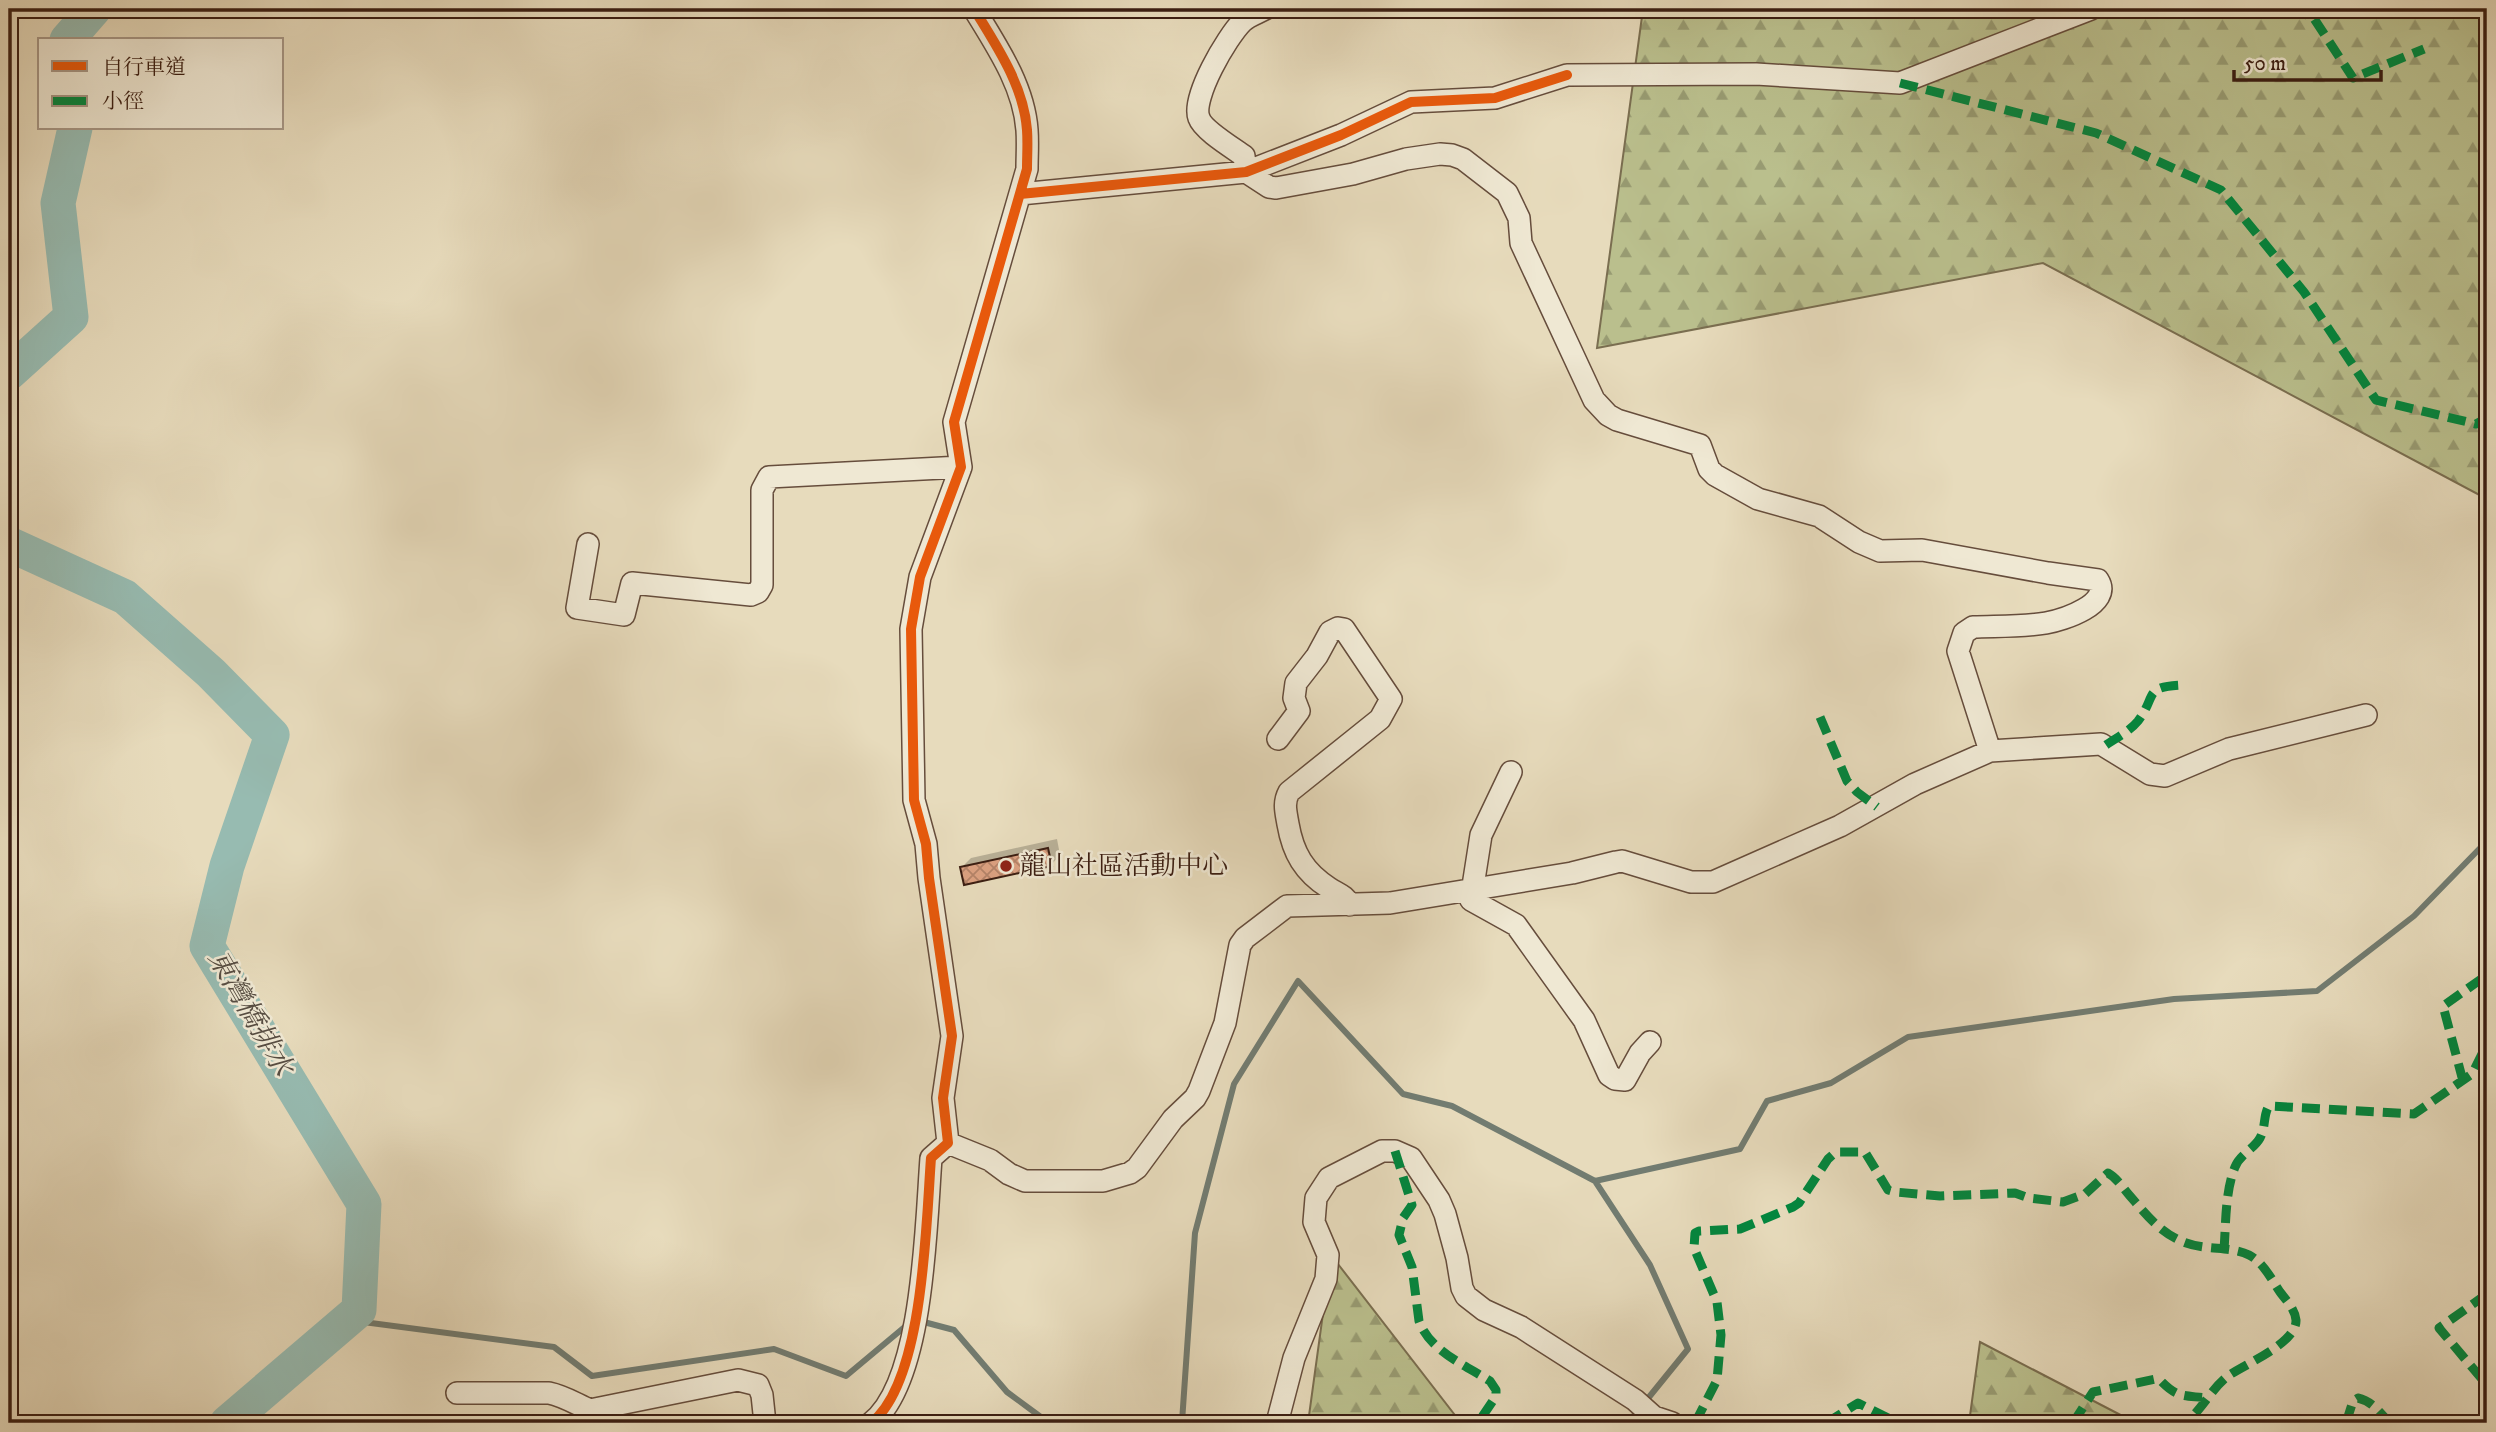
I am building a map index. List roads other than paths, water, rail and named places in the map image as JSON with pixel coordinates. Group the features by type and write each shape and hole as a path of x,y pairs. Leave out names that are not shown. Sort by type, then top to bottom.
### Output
{"street":[{"path":"948,1143 943,1098 952,1036 926,844 914,800 911,629 920,577 961,467 954,422 1027,169 1027,128 1020,96 997,46 974,9"},
{"path":"1245,173 1244,156 1202,124 1198,109 1200,97 1223,47 1242,22 1265,9"},
{"path":"1020,194 1245,173 1340,135 1411,102 1495,98 1567,75 1756,74 1900,83 2091,9"},
{"path":"1245,173 1269,187 1276,188 1353,174 1406,159 1440,154 1463,159 1507,193 1515,206 1520,218 1521,243 1594,400 1608,415 1700,445 1709,470 1715,475 1758,499 1819,516 1858,541 1880,551 1922,550 2098,580 2101,590 2099,596 2086,609 2049,623 1973,627 1964,633 1958,651 1990,751"},
{"path":"588,544 576,608 624,615 632,583 751,595 758,592 762,585 762,490 769,477 961,467"},
{"path":"1278,739 1299,711 1294,698 1296,683 1317,656 1330,632 1338,628 1345,629 1391,699 1380,719 1289,792 1285,808 1291,842 1301,864 1313,876 1345,896 1350,905"},
{"path":"948,1143 990,1160 1009,1174 1025,1181 1103,1181 1130,1173 1143,1162 1172,1119 1199,1091 1225,1023 1237,956 1245,938 1287,906 1390,903 1572,873 1622,861 1690,882 1718,881 1840,826 1916,784 1990,751 2101,744 2150,774 2165,776 2229,749 2366,715"},
{"path":"1511,772 1481,835 1468,894 1471,900 1516,925 1584,1020 1609,1075 1615,1079 1628,1078 1640,1054 1650,1042"},
{"path":"871,1423 878,1418 902,1377 918,1307 931,1158 948,1143"},
{"path":"1277,1423 1294,1358 1326,1279 1328,1255 1314,1222 1316,1198 1329,1178 1382,1151 1395,1151 1411,1158 1439,1200 1466,1296 1484,1310 1521,1327 1635,1399 1663,1420"},
{"path":"457,1393 549,1393 561,1395 590,1410 738,1380 750,1381 758,1385 762,1395 765,1423"}],"waterway":[{"name":"東灣橋排水","path":"69,38 94,9"},
{"name":"東灣橋排水","path":"9,373 71,317 58,203 75,130"},
{"name":"東灣橋排水","path":"9,544 125,597 211,673 272,735 227,866 207,946 364,1204 359,1310 227,1423"},
{"path":"1595,1181 1740,1149 1767,1101 1831,1083 1908,1037 2174,999 2317,991 2414,916 2487,841"},
{"path":"1180,1423 1195,1233 1234,1084 1298,981 1403,1094 1452,1106 1595,1181 1650,1265 1688,1349 1628,1423"},
{"path":"348,1320 554,1347 592,1376 774,1349 846,1376 907,1325"},
{"path":"920,1321 954,1330 1007,1392 1049,1423"}],"place":[{"name":"龍山社區活動中心","path":"1006,866"}]}
